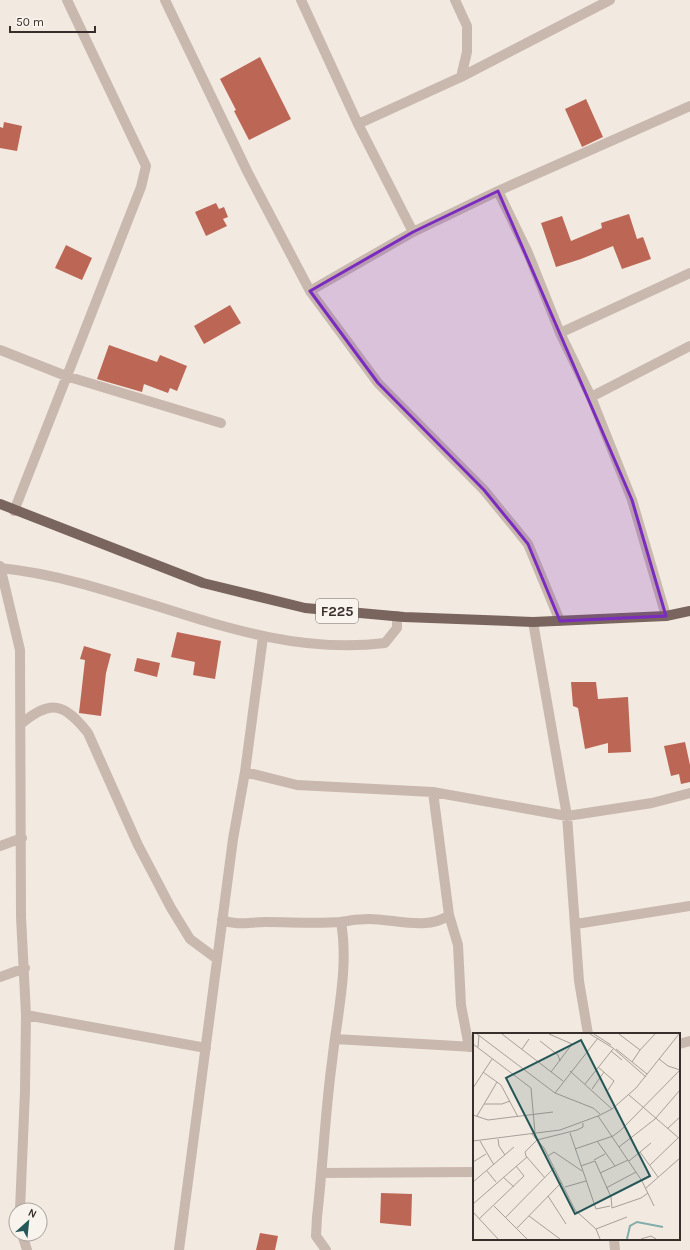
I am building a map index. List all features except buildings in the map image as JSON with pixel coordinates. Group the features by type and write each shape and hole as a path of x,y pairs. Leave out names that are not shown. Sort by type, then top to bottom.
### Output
{"main road":[{"name":"F225","path":"0,504 203,583 305,608 397,616 533,622 560,622 666,616 690,611"}],"street":[{"path":"14,510 141,187 146,166 67,0"},
{"path":"165,0 248,173 310,291 378,383 484,490 528,544 560,622"},
{"path":"301,0 358,124 413,232"},
{"path":"456,0 467,26 467,52 461,77"},
{"path":"358,124 461,77 610,0"},
{"path":"310,291 413,232 498,191 690,106"},
{"path":"498,191 528,253 560,334 591,397 632,500 666,616"},
{"path":"560,334 690,273"},
{"path":"591,397 690,346"},
{"path":"0,350 66,376 221,423"},
{"path":"20,1202 25,1091 26,1015 25,968 21,917 22,838 20,650 0,567 60,578 263,638 330,646 385,644 397,628 397,616"},
{"path":"533,622 567,816 579,981 588,1033"},
{"path":"179,1250 233,839 245,772 263,638"},
{"path":"21,724 44,708 54,707 76,717 88,732 138,845 171,908 190,939 217,959"},
{"path":"245,772 297,785 433,792 567,816 652,803 690,793"},
{"path":"335,1039 471,1047 462,1005 456,938 448,915 433,792"},
{"path":"0,846 22,838"},
{"path":"576,924 690,906"},
{"path":"222,920 235,924 263,922 342,922 368,919 428,923 442,920 448,915"},
{"path":"326,1250 316,1236 335,1039 340,1012 344,964 345,944 342,922"},
{"path":"0,977 25,968"},
{"path":"26,1015 206,1048"},
{"path":"680,1044 690,1041"},
{"path":"322,1173 473,1172"},
{"path":"614,1240 615,1250"}],"highlighted area":[{"path":"498,191 632,500 666,616 560,621 528,544 484,490 378,383 310,291 413,232"}]}
